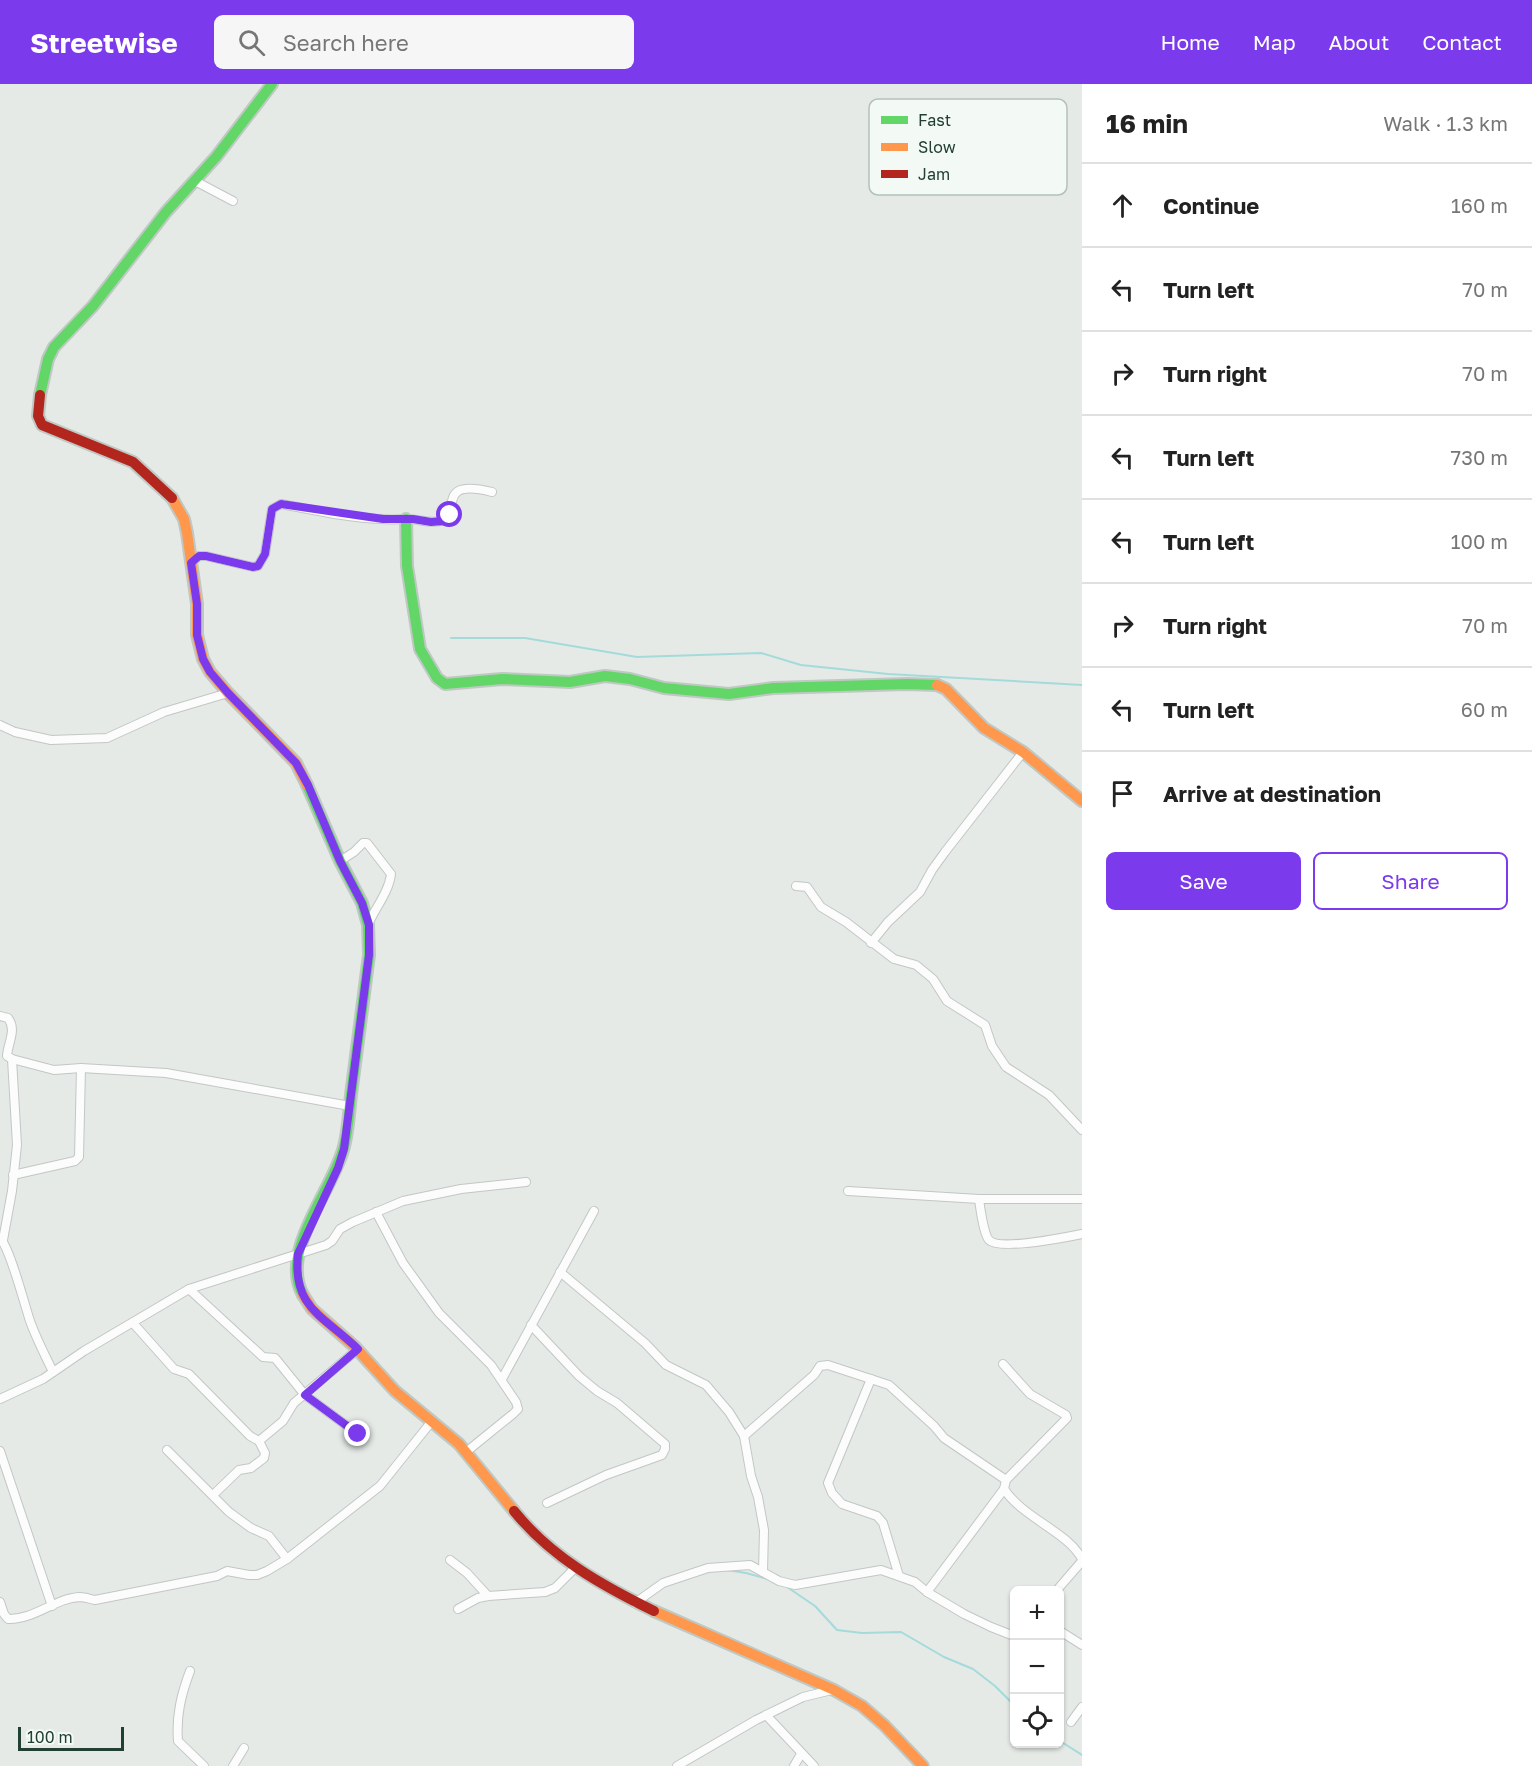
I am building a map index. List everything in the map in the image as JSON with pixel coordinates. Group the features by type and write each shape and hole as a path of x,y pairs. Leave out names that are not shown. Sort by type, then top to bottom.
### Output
{"street":[{"path":"272,84 195,181 166,212 93,306 54,347 48,359 38,416 42,425 133,462 170,494 184,519 197,604 197,635 203,659 210,672 228,693 296,763 308,785 340,861 362,903 369,925 369,955 344,1149 338,1168 298,1254 297,1280 304,1298 312,1309 358,1349 396,1392 466,1452 516,1517 544,1545 574,1568 635,1603 834,1690 869,1712 923,1766"},
{"path":"195,181 233,201"},
{"path":"191,563 199,556 206,556 253,567 258,566 265,554 272,509 281,504 357,517 431,522 444,521 450,515 453,497 457,491 466,487 492,492"},
{"path":"406,519 407,566 420,649 437,678 445,684 502,679 570,682 605,676 630,679 664,688 729,694 773,688 937,685 946,689 984,728 1023,752 1082,801"},
{"path":"0,725 15,732 51,740 107,738 164,712 228,693"},
{"path":"871,943 888,922 920,892 945,852 1023,752"},
{"path":"340,861 363,843 367,843 391,874 390,883 369,925"},
{"path":"796,886 807,887 821,907 846,922 894,959 916,965 933,978 947,1001 985,1025 992,1046 1006,1067 1049,1095 1082,1130"},
{"path":"0,1016 8,1018 12,1023 13,1030 7,1056 54,1070 81,1068 166,1073 350,1106"},
{"path":"12,1059 16,1145 14,1175 2,1239 31,1324 53,1372"},
{"path":"14,1175 75,1161 79,1157 81,1068"},
{"path":"0,1399 53,1372 189,1289 326,1245 332,1241 340,1229 404,1201 461,1189 526,1182"},
{"path":"848,1191 979,1199 1082,1199"},
{"path":"979,1199 986,1235 993,1243 1000,1245 1040,1241 1082,1234"},
{"path":"502,1378 594,1211"},
{"path":"376,1212 404,1263 439,1313 491,1365 502,1378 516,1402 518,1409 466,1452"},
{"path":"560,1272 645,1343 666,1365 706,1385 729,1413 744,1436 751,1476 758,1497 764,1530 763,1572"},
{"path":"189,1289 263,1357 275,1358 305,1395 358,1434"},
{"path":"133,1323 174,1369 189,1374 250,1436 259,1441 265,1453 264,1458 251,1468 239,1470 213,1495"},
{"path":"531,1325 579,1376 597,1391 617,1403 665,1444 662,1455 606,1475 547,1503"},
{"path":"259,1441 283,1421 294,1403 358,1349"},
{"path":"927,1592 1005,1485 1067,1418 1066,1415 1030,1394 1003,1364"},
{"path":"744,1436 814,1375 820,1366 828,1365 889,1385 944,1438 1005,1485 1019,1508 1062,1538 1079,1554 1082,1560 1060,1586"},
{"path":"871,1379 828,1483 832,1493 842,1504 877,1516 883,1523 899,1576"},
{"path":"0,1602 4,1614 8,1618 15,1619 80,1598 94,1600 217,1576 227,1571 257,1575 267,1571 287,1559 380,1486 432,1421"},
{"path":"167,1450 229,1512 251,1528 269,1536 287,1559"},
{"path":"0,1451 52,1606"},
{"path":"450,1560 468,1573 488,1596"},
{"path":"635,1603 663,1583 708,1568 750,1565 779,1581 795,1585 881,1570 915,1582 927,1592 991,1627 1010,1634"},
{"path":"458,1609 478,1598 488,1596 544,1592 555,1588 574,1568"},
{"path":"1064,1634 1082,1645"},
{"path":"190,1671 180,1700 178,1742 204,1766"},
{"path":"677,1766 766,1715 803,1697 834,1690"},
{"path":"1071,1722 1082,1707"},
{"path":"766,1715 814,1766"},
{"path":"233,1766 244,1748"},
{"path":"794,1766 801,1754"}],"waterway":[{"path":"451,638 525,638 637,657 761,653 801,665 888,674 1082,685"},
{"path":"727,1570 771,1580"},
{"path":"787,1587 815,1606 837,1630 862,1633 901,1632 944,1657 973,1669 1010,1701"},
{"path":"1064,1744 1082,1755"}],"traffic: fast":[{"path":"40,395 48,359 54,347 93,306 166,212 216,157 272,84"},
{"path":"406,519 407,566 420,649 437,678 445,684 502,679 570,682 605,676 630,679 664,688 729,694 773,688 937,685"},
{"path":"303,1295 297,1278 297,1260 302,1241 337,1167 347,1135 369,955 368,925 362,903 340,861 307,785"}],"traffic: slow":[{"path":"172,498 184,519 187,533 197,604 197,635 203,659 210,672 228,693 296,763 307,785"},
{"path":"937,685 946,689 984,728 1023,752 1082,801"},
{"path":"303,1295 312,1309 355,1347 395,1391 459,1444 514,1511"},
{"path":"654,1611 834,1690 862,1706 884,1725 923,1766"}],"traffic: jam":[{"path":"40,395 38,416 42,425 133,462 172,498"},
{"path":"514,1511 528,1527 561,1556 596,1580 654,1611"}],"route":[{"path":"358,1434 305,1395 358,1349 312,1309 300,1291 296,1269 298,1254 338,1168 344,1149 369,955 369,925 362,903 340,861 308,785 296,763 228,693 210,672 203,659 197,635 197,604 191,563 199,556 206,556 253,567 258,566 265,554 272,509 281,504 357,517 383,519 413,519 431,522 444,521 450,515"}]}
